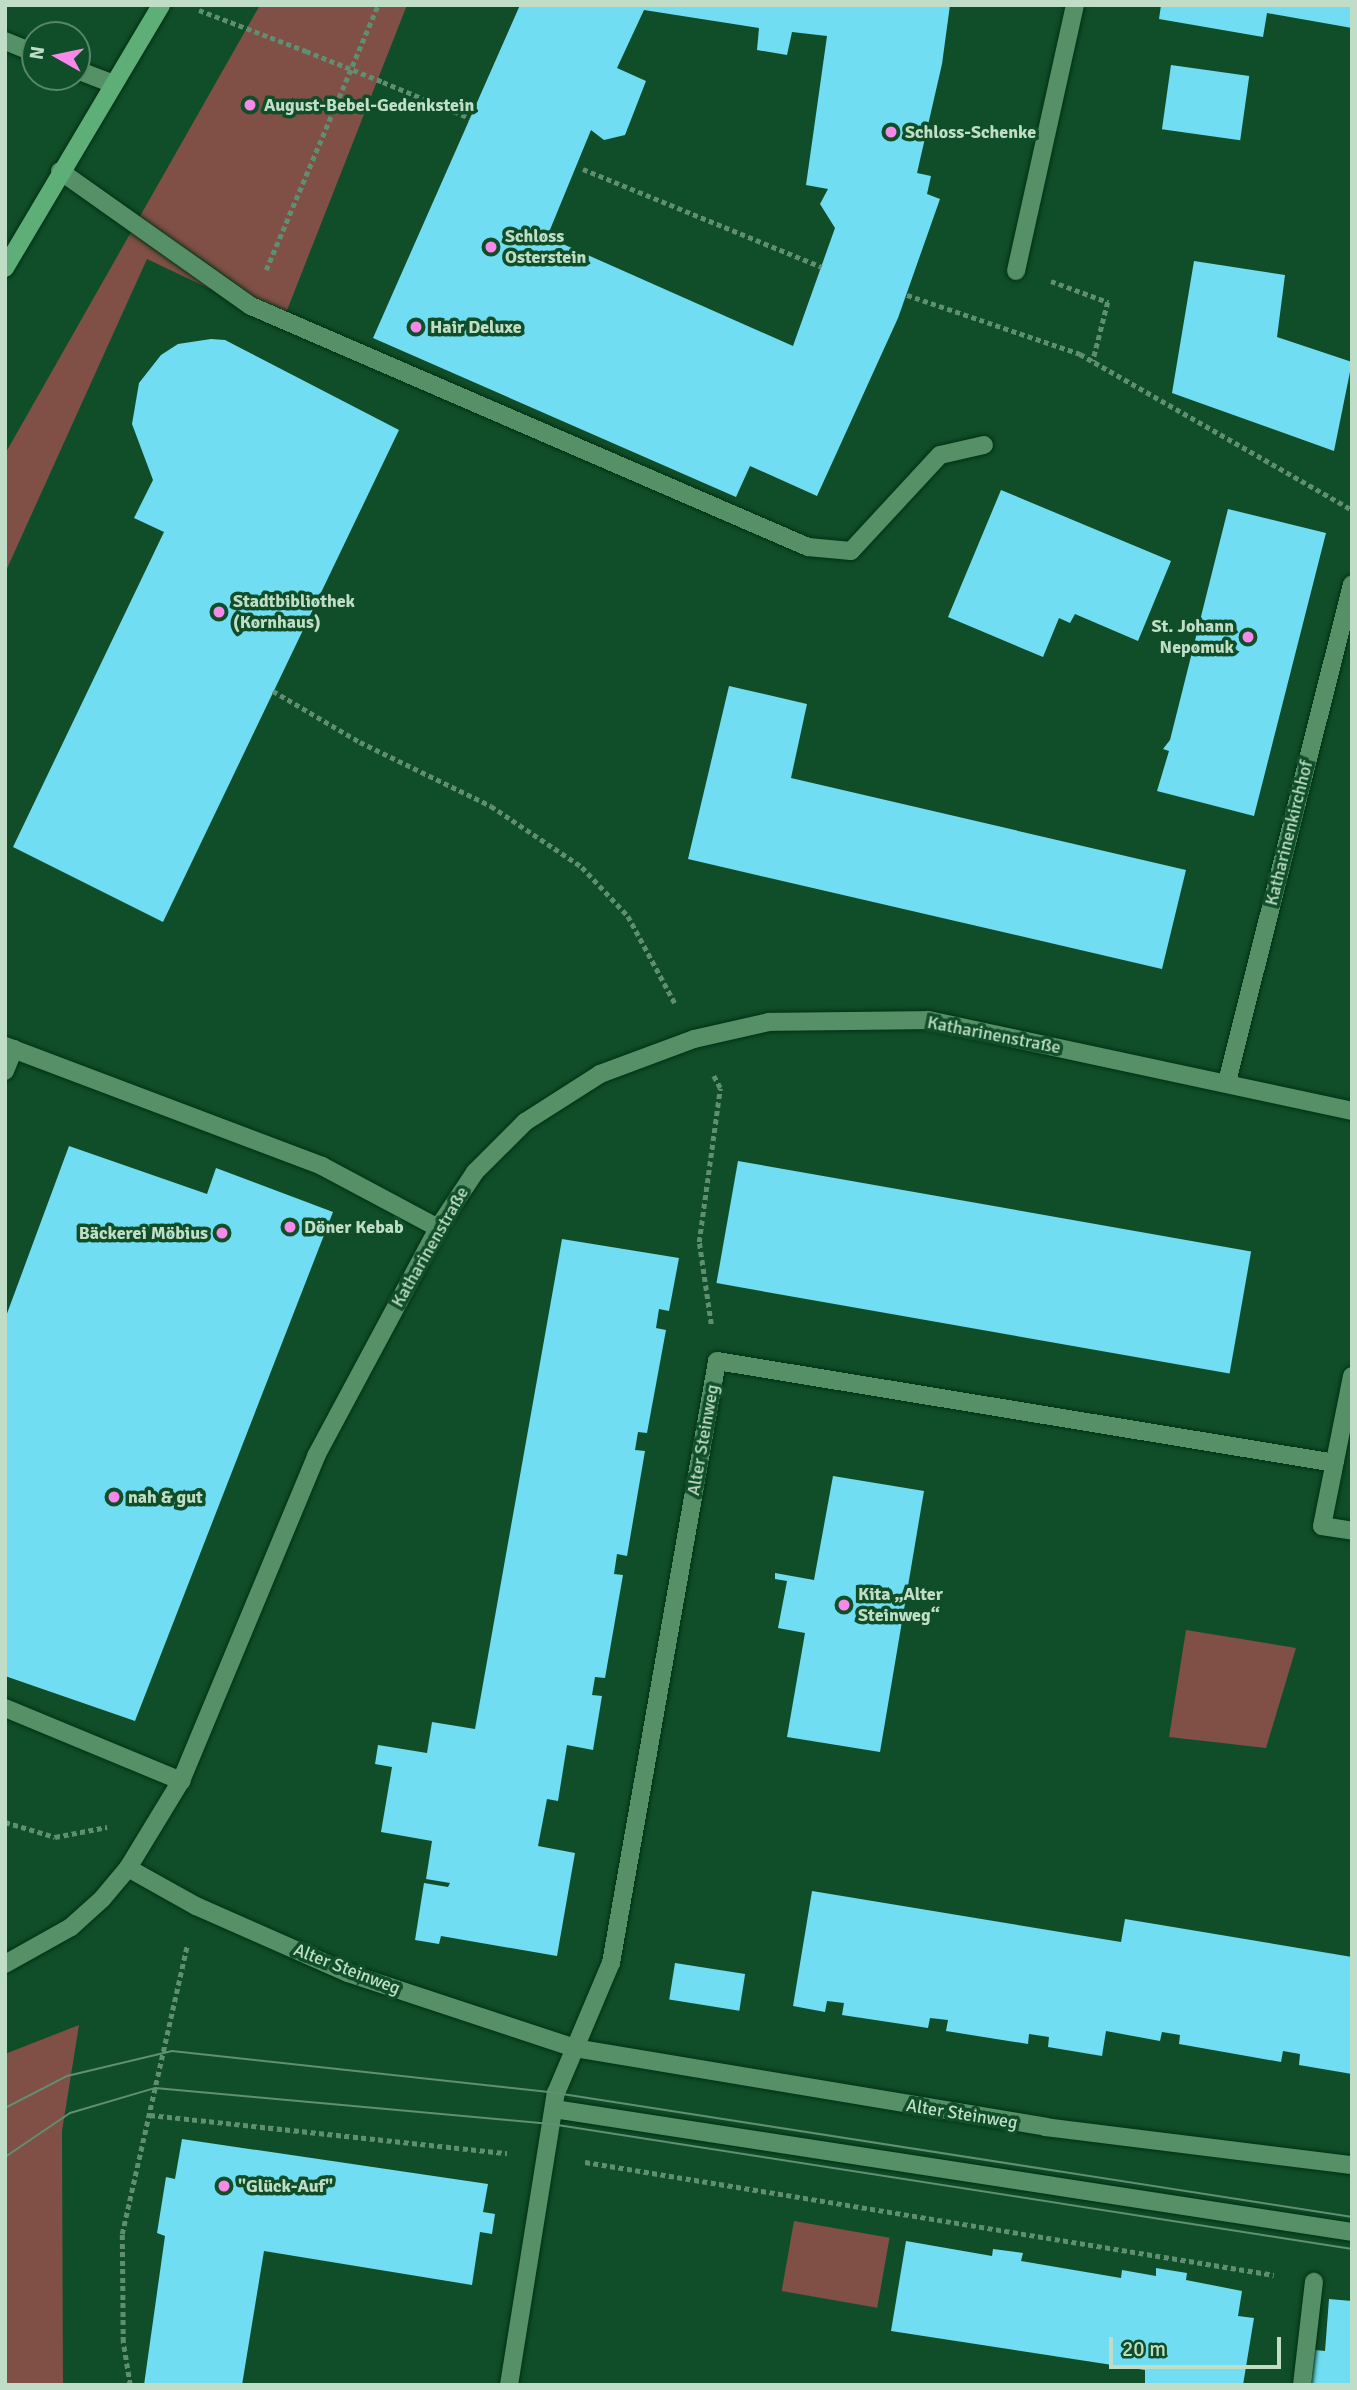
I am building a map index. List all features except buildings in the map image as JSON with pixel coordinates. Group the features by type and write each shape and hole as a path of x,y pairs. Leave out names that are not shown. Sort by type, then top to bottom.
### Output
{"main road":[{"path":"5,268 60,171 161,5"}],"street":[{"path":"1016,271 1075,5"},
{"path":"91,75 113,84"},
{"path":"60,171 251,306 808,547 851,551 940,455 984,445"},
{"name":"Katharinenkirchhof","path":"1227,1082 1352,584"},
{"name":"Katharinenstraße","path":"5,1964 71,1927 128,1868 181,1782 316,1456 438,1228 475,1172 525,1122 600,1074 694,1039 769,1022 928,1020 1227,1082 1352,1111"},
{"path":"5,1071 10,1047 322,1166 438,1228"},
{"name":"Alter Steinweg","path":"509,2385 554,2109 575,2048 611,1963 717,1361 1335,1463"},
{"path":"1352,1376 1322,1526 1352,1531"},
{"path":"5,1708 181,1782"},
{"name":"Alter Steinweg","path":"128,1868 196,1906 348,1973 575,2048 1045,2127 1352,2165"},
{"path":"554,2109 1352,2232"},
{"path":"1302,2385 1314,2281"}],"path":[{"path":"187,5 470,118"},
{"path":"251,306 378,5"},
{"path":"583,169 822,267"},
{"path":"1079,289 1108,302 1094,361"},
{"path":"907,295 1080,354 1352,510"},
{"path":"273,691 360,742 491,806 582,867 628,916 720,1088 699,1242 717,1361"},
{"path":"5,1822 55,1837 159,1817"},
{"path":"130,2385 123,2342 122,2234 196,1906"},
{"path":"150,2115 547,2157 1314,2281"}],"shaded area":[{"path":"260,5 407,5 282,323 147,259 5,573 5,454"},
{"path":"1186,1630 1296,1648 1266,1748 1169,1737"},
{"path":"79,2025 62,2131 63,2385 5,2385 5,2054"},
{"path":"794,2221 890,2238 877,2308 782,2291"}],"tram line":[{"path":"5,2108 67,2076 172,2051 556,2093 1352,2217"},
{"path":"5,2157 70,2113 155,2088 551,2124 1352,2249"}],"place":[{"name":"August-Bebel-Gedenkstein","path":"250,105"},
{"name":"Schloss-Schenke","path":"891,132"},
{"name":"Schloss Osterstein","path":"491,247"},
{"name":"Hair Deluxe","path":"416,327"},
{"name":"Stadtbibliothek (Kornhaus)","path":"219,612"},
{"name":"St. Johann Nepomuk","path":"1248,637"},
{"name":"Döner Kebab","path":"290,1227"},
{"name":"Bäckerei Möbius","path":"222,1233"},
{"name":"nah & gut","path":"114,1497"},
{"name":"Kita „Alter Steinweg“","path":"844,1605"},
{"name":"\"Glück-Auf\"","path":"224,2186"}]}
